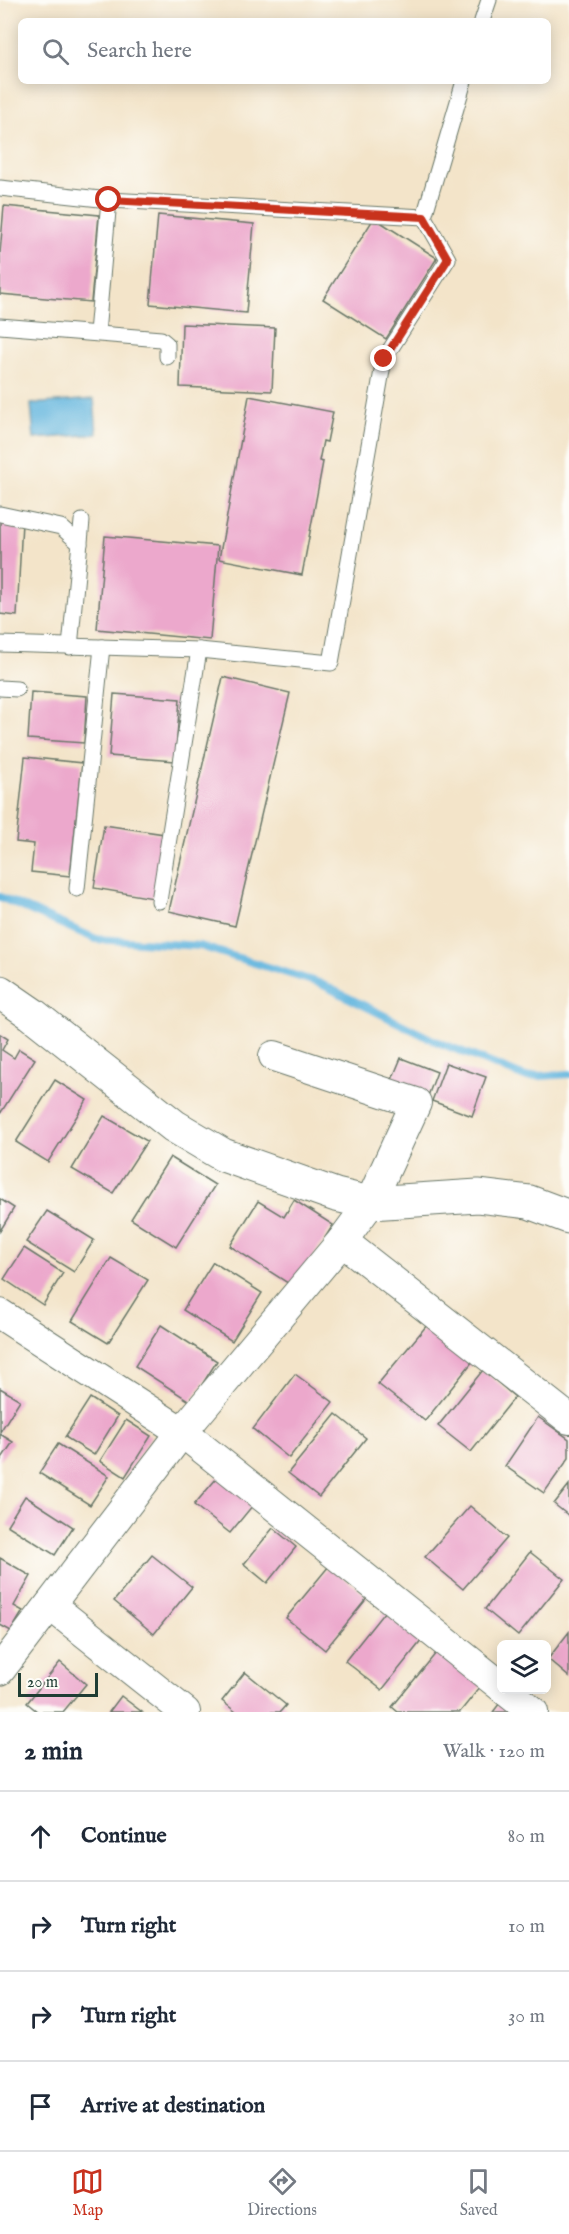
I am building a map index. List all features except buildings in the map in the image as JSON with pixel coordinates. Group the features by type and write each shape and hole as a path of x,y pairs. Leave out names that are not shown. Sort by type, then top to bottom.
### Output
{"street":[{"path":"0,992 32,1014 174,1126 223,1155 336,1195 370,1203 478,1196 529,1202 569,1217"},
{"path":"0,1670 182,1432 342,1241 370,1203 416,1103 274,1056"},
{"path":"342,1241 569,1419"},
{"path":"0,1314 182,1432 497,1684"},
{"path":"50,1605 185,1712"},
{"path":"511,1694 533,1712"}],"lane":[{"path":"483,18 489,0"},
{"path":"0,644 199,650 331,663 384,359 448,259 424,217 463,84"},
{"path":"0,188 109,200 424,217"},
{"path":"98,333 109,200"},
{"path":"0,326 161,339 167,344 167,357"},
{"path":"0,514 61,527 80,544"},
{"path":"70,647 82,521"},
{"path":"77,889 102,647"},
{"path":"159,901 199,650"},
{"path":"0,688 16,689"}],"water":[{"path":"94,399 97,434 34,439 31,404"}],"waterway":[{"path":"0,897 96,939 200,946 319,983 433,1040 525,1077 569,1074"}],"route":[{"path":"109,200 424,217 448,259 384,359"}]}
